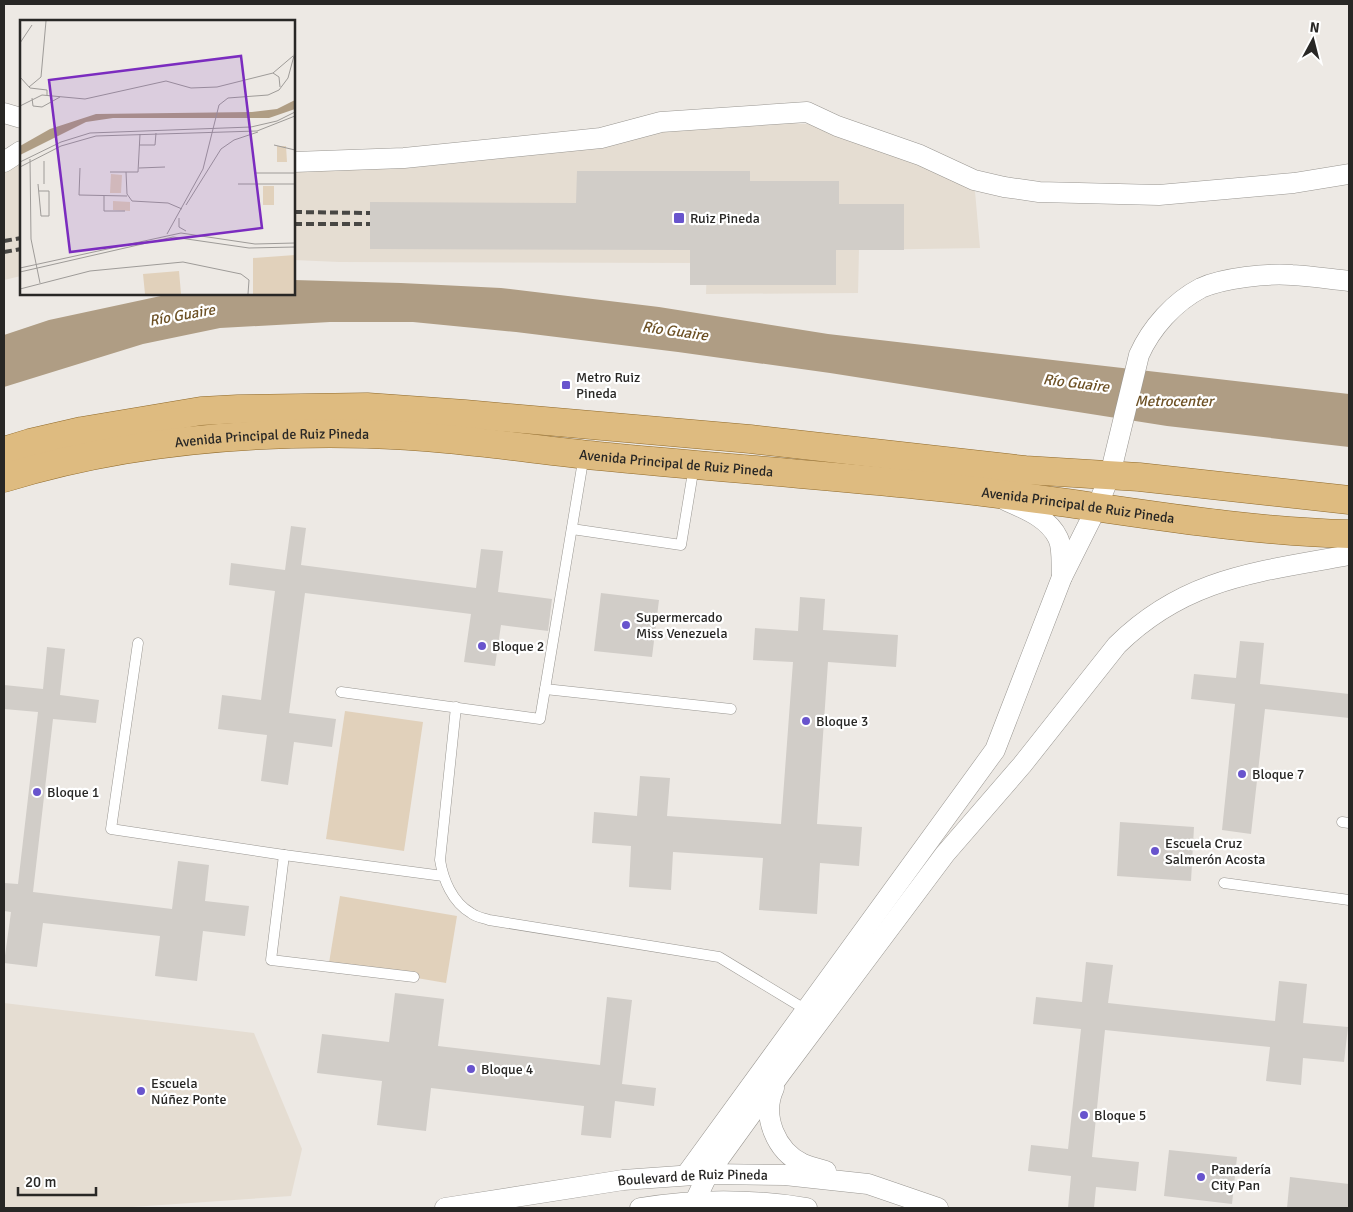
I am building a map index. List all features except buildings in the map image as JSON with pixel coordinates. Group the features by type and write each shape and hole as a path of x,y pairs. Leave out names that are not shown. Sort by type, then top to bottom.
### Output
{"main road":[{"name":"Avenida Principal de Ruiz Pineda","path":"4,451 82,431 201,411 247,408 367,407 474,414 750,439 1025,470 1110,475 1349,500"},
{"name":"Avenida Principal de Ruiz Pineda","path":"4,478 96,454 150,445 280,434 369,434 989,493 1254,528 1349,534"}],"street":[{"path":"295,162 414,157 601,138 661,122 806,112 837,126 920,154 974,180 1039,192 1159,195 1294,183 1349,174"},
{"path":"4,113 20,118"},
{"path":"4,162 20,152"},
{"path":"868,1184 802,1164 784,1150 774,1132 769,1116 770,1097 781,1073 814,1014 995,750 1062,577 1097,507 1110,475 1140,355 1145,342 1159,323 1178,304 1201,288 1225,280 1290,274 1349,281"},
{"path":"989,493 1042,518 1051,528 1058,538 1062,577"},
{"path":"695,1201 686,1175 814,1014 945,854 1022,765 1117,645 1132,630 1153,614 1211,585 1261,571 1349,555"},
{"path":"695,1201 708,1174 781,1073"},
{"name":"Boulevard de Ruiz Pineda","path":"445,1208 623,1180 708,1174 786,1175 868,1184 938,1208"},
{"name":"Boulevard de Ruiz Pineda","path":"640,1208 695,1201 775,1204 806,1208"}],"lane":[{"path":"341,692 540,719 584,454"},
{"path":"572,529 681,545 694,466"},
{"path":"138,643 111,829 443,876"},
{"path":"545,689 732,709"},
{"path":"456,707 440,860 443,876 456,901 470,914 489,920 719,957 814,1014"},
{"path":"284,855 271,960 414,977"},
{"path":"1224,883 1349,900"}],"shaded area":[{"path":"710,118 837,126 974,180 980,248 859,250 858,293 706,294 707,263 339,262 295,260 295,162"},
{"path":"20,150 20,276 4,280 4,159"},
{"path":"345,711 423,722 404,851 326,839"},
{"path":"340,896 457,916 446,983 329,963"},
{"name":"Escuela Núñez Ponte","path":"4,1003 254,1033 302,1149 291,1196 118,1208 4,1208"}],"water":[{"name":"Metrocenter","path":"295,280 501,288 659,307 828,334 1349,394 1349,447 1167,426 830,373 678,352 516,332 413,322 330,322 220,328 143,344 4,387 4,335 49,320 165,295 295,295"}],"railway":[{"path":"295,212 370,213"},
{"path":"295,224 370,224"},
{"path":"4,241 20,238"},
{"path":"4,252 20,249"}],"place":[{"name":"Ruiz Pineda","path":"679,218"},
{"name":"Metro Ruiz Pineda","path":"566,385"},
{"name":"Supermercado Miss Venezuela","path":"626,625"},
{"name":"Bloque 2","path":"482,646"},
{"name":"Bloque 3","path":"806,721"},
{"name":"Bloque 7","path":"1242,774"},
{"name":"Bloque 1","path":"37,792"},
{"name":"Escuela Cruz Salmerón Acosta","path":"1155,851"},
{"name":"Bloque 4","path":"471,1069"},
{"name":"Escuela Núñez Ponte","path":"141,1091"},
{"name":"Bloque 5","path":"1084,1115"},
{"name":"Panadería City Pan","path":"1201,1177"}],"water label":[{"name":"Río Guaire","path":"182,315"},
{"name":"Río Guaire","path":"675,331"},
{"name":"Río Guaire","path":"1076,383"}]}
